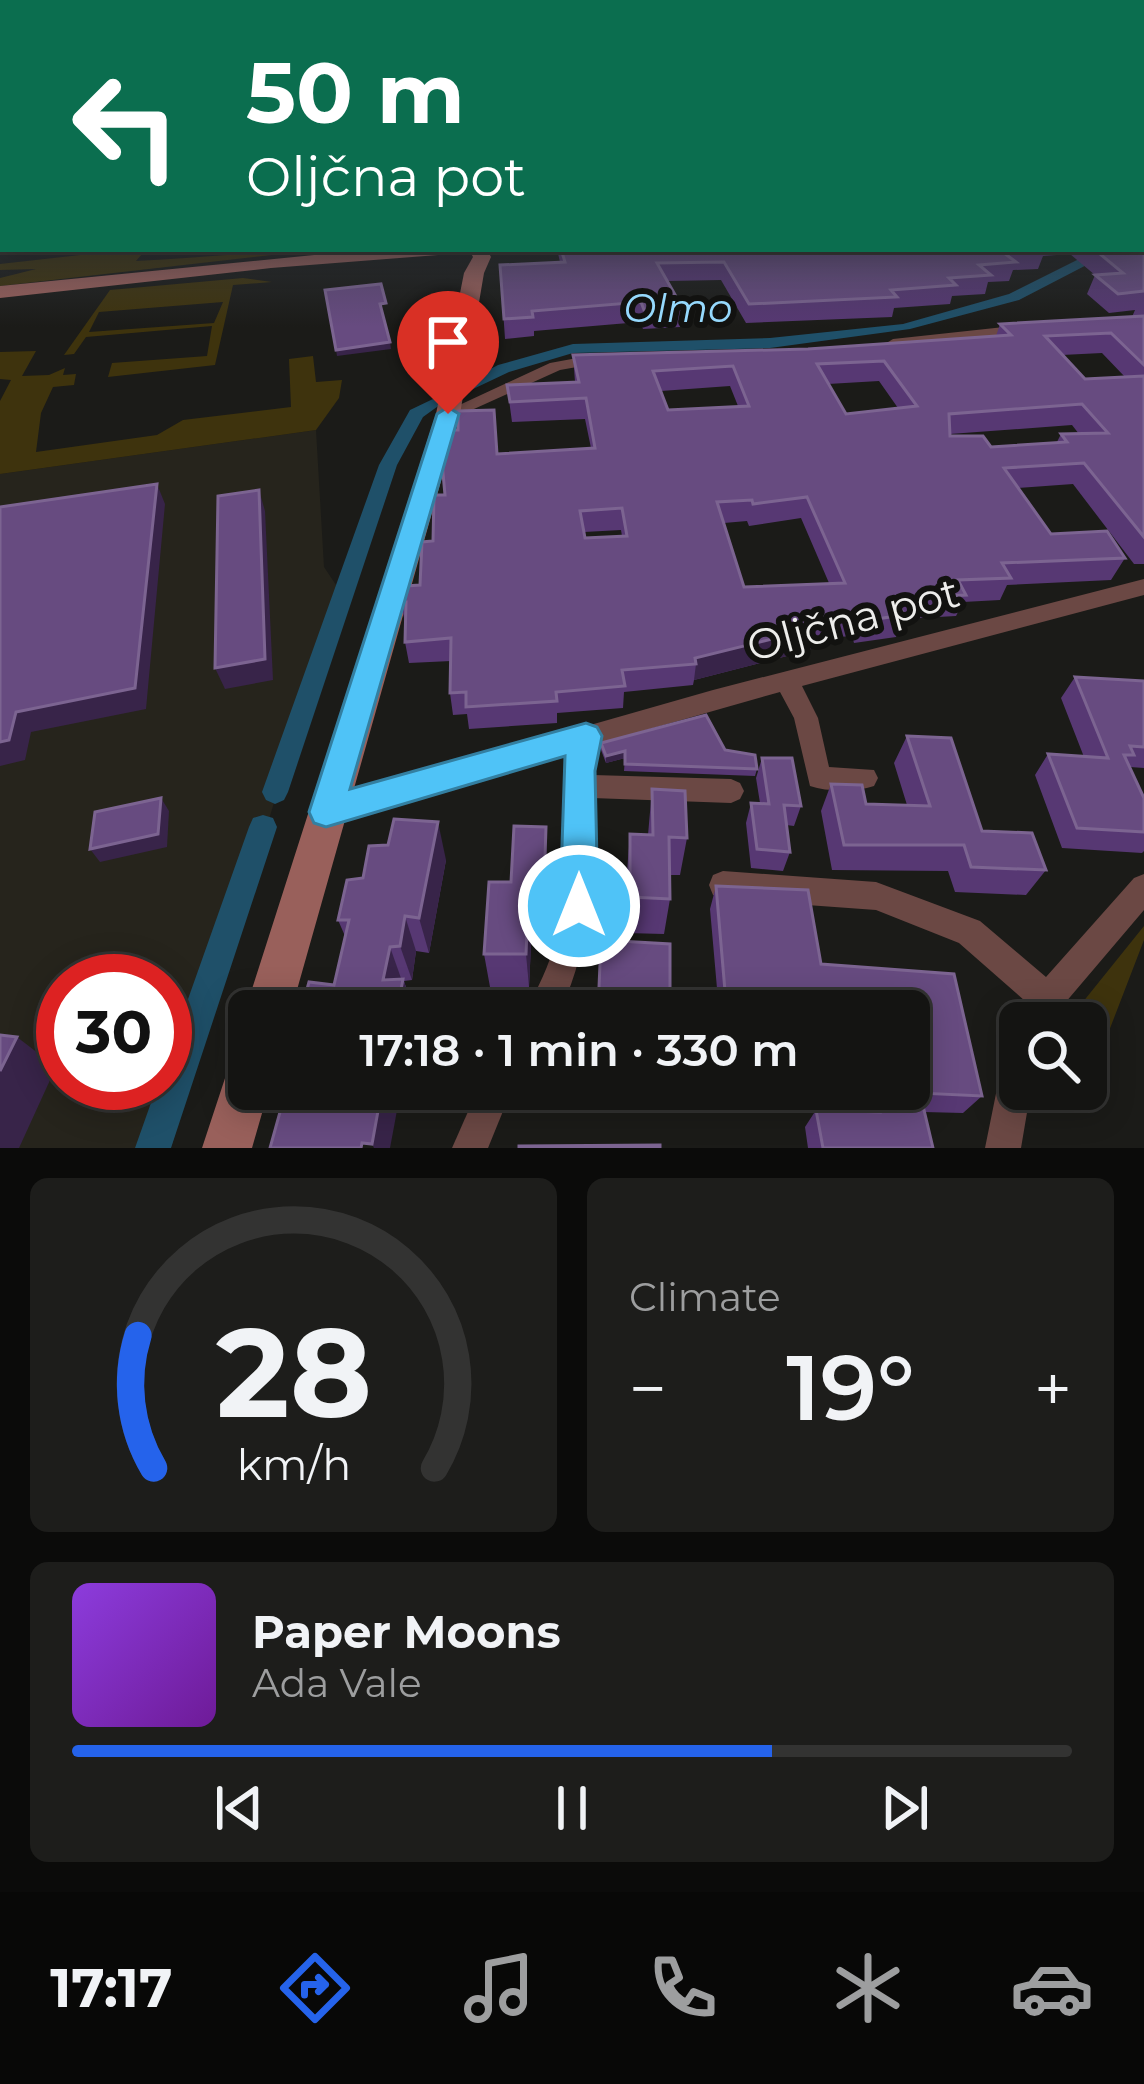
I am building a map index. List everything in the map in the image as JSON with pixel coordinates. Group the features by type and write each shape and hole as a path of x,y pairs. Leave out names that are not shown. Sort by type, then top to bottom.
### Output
{"street":[{"path":"0,292 374,252"},
{"path":"274,990 448,414 462,258 394,252"},
{"path":"877,346 1042,328"},
{"path":"448,414 556,366 617,358"},
{"name":"Oljčna pot","path":"326,812 586,736 1144,586"},
{"path":"787,681 806,718 819,778 865,778"},
{"path":"552,990 579,906 578,786 586,736"},
{"path":"578,786 731,791"},
{"path":"723,885 876,896 969,932 1032,1002"},
{"path":"1048,1002 1144,888"},
{"path":"227,1148 238,1110"},
{"path":"470,1148 485,1110"},
{"path":"1003,1148 1010,1110"}],"shaded area":[{"path":"107,252 139,252 142,254 136,261 298,252 0,286 0,278 36,269 0,270 0,264"},
{"path":"243,278 272,282 233,285 215,365 108,377 112,363 207,356 212,326 86,337 74,354 64,355 110,290","holes":["223,302 214,323 89,332 99,312"]},
{"path":"36,351 22,376 49,375 65,368 63,375 76,374 74,385 53,387 41,413 36,452 157,435 183,420 291,407 289,359 313,356 316,382 342,380 339,398 316,430 0,474 0,401 11,380 0,379 0,352"},
{"path":"316,430 324,567 338,588 192,1078 192,954 36,954 36,1110 182,1110 171,1148 0,1148 0,474"},
{"path":"1144,926 1144,940 1109,1031 1107,1002 1083,1002"}],"building":[{"path":"562,252 1025,252 1004,253 1016,262 979,265 991,275 949,278 956,285 891,290 897,297 749,304 724,262 657,263 682,307 644,310 641,302 532,311 533,317 504,319 500,265 565,262"},
{"path":"1098,252 1144,252 1144,291 1118,294 1095,275 1123,273"},
{"path":"381,284 386,303 380,304 390,342 336,350 325,290"},
{"path":"1144,316 1144,365 1111,333 1045,336 1085,379 1144,376 1144,537 1084,463 1004,468 1051,534 1107,531 1125,558 1002,563 1011,578 958,580 966,595 896,598 904,615 862,621 859,614 809,617 817,628 695,658 696,664 622,670 625,686 556,692 557,701 466,707 466,692 450,693 451,638 405,642 406,602 401,602 406,586 420,585 422,542 433,541 434,495 445,495 442,462 452,430 458,430 458,411 494,410 497,454 595,448 586,398 510,402 507,385 579,382 573,355 808,349 1011,335 1000,324","holes":["884,361 917,406 846,414 817,364","733,366 749,406 668,410 653,371","1082,404 1108,433 1061,434 1067,442 991,447 983,436 950,436 949,414","807,497 845,583 744,587 717,502 752,500 753,504","622,508 627,536 585,538 580,511"]},
{"path":"157,484 135,688 16,712 9,740 0,742 0,507"},
{"path":"259,490 265,659 215,668 218,496"},
{"path":"1075,677 1144,681 1144,747 1130,746 1134,755 1124,755 1144,798 1144,832 1077,828 1048,754 1108,758"},
{"path":"706,715 725,750 755,755 757,769 625,764 625,751 606,756 601,743"},
{"path":"907,736 951,738 982,831 1032,833 1046,870 971,867 964,845 844,845 831,784 862,785 866,804 930,806"},
{"path":"762,758 792,758 801,806 784,805 790,852 757,849 751,803 769,804"},
{"path":"652,789 685,791 687,838 669,837 670,899 630,897 630,834 653,835"},
{"path":"161,798 158,834 90,849 95,812"},
{"path":"394,819 438,822 419,918 405,916 400,946 390,947 383,980 403,979 401,990 307,990 309,982 334,985 349,920 338,920 347,880 363,878 369,846 388,845"},
{"path":"514,826 546,827 544,887 529,887 526,954 484,954 489,882 511,882"},
{"path":"716,886 808,890 821,964 954,974 982,1096 930,1093 930,990 725,990"},
{"path":"601,940 670,944 670,990 599,990"},
{"path":"0,1035 17,1037 0,1071"},
{"path":"281,1110 378,1110 372,1144 362,1143 361,1148 270,1148"},
{"path":"816,1110 924,1110 933,1148 823,1148"},
{"path":"519,1146 660,1148 519,1148"}],"waterway":[{"path":"910,325 1014,297 1095,255"},
{"name":"Olmo","path":"465,387 504,368 573,349 770,343 898,327"},
{"path":"275,792 388,465 416,414 433,404"},
{"path":"153,1148 263,827"}],"route":[{"path":"448,414 326,812 586,736 578,771 579,906"}]}
